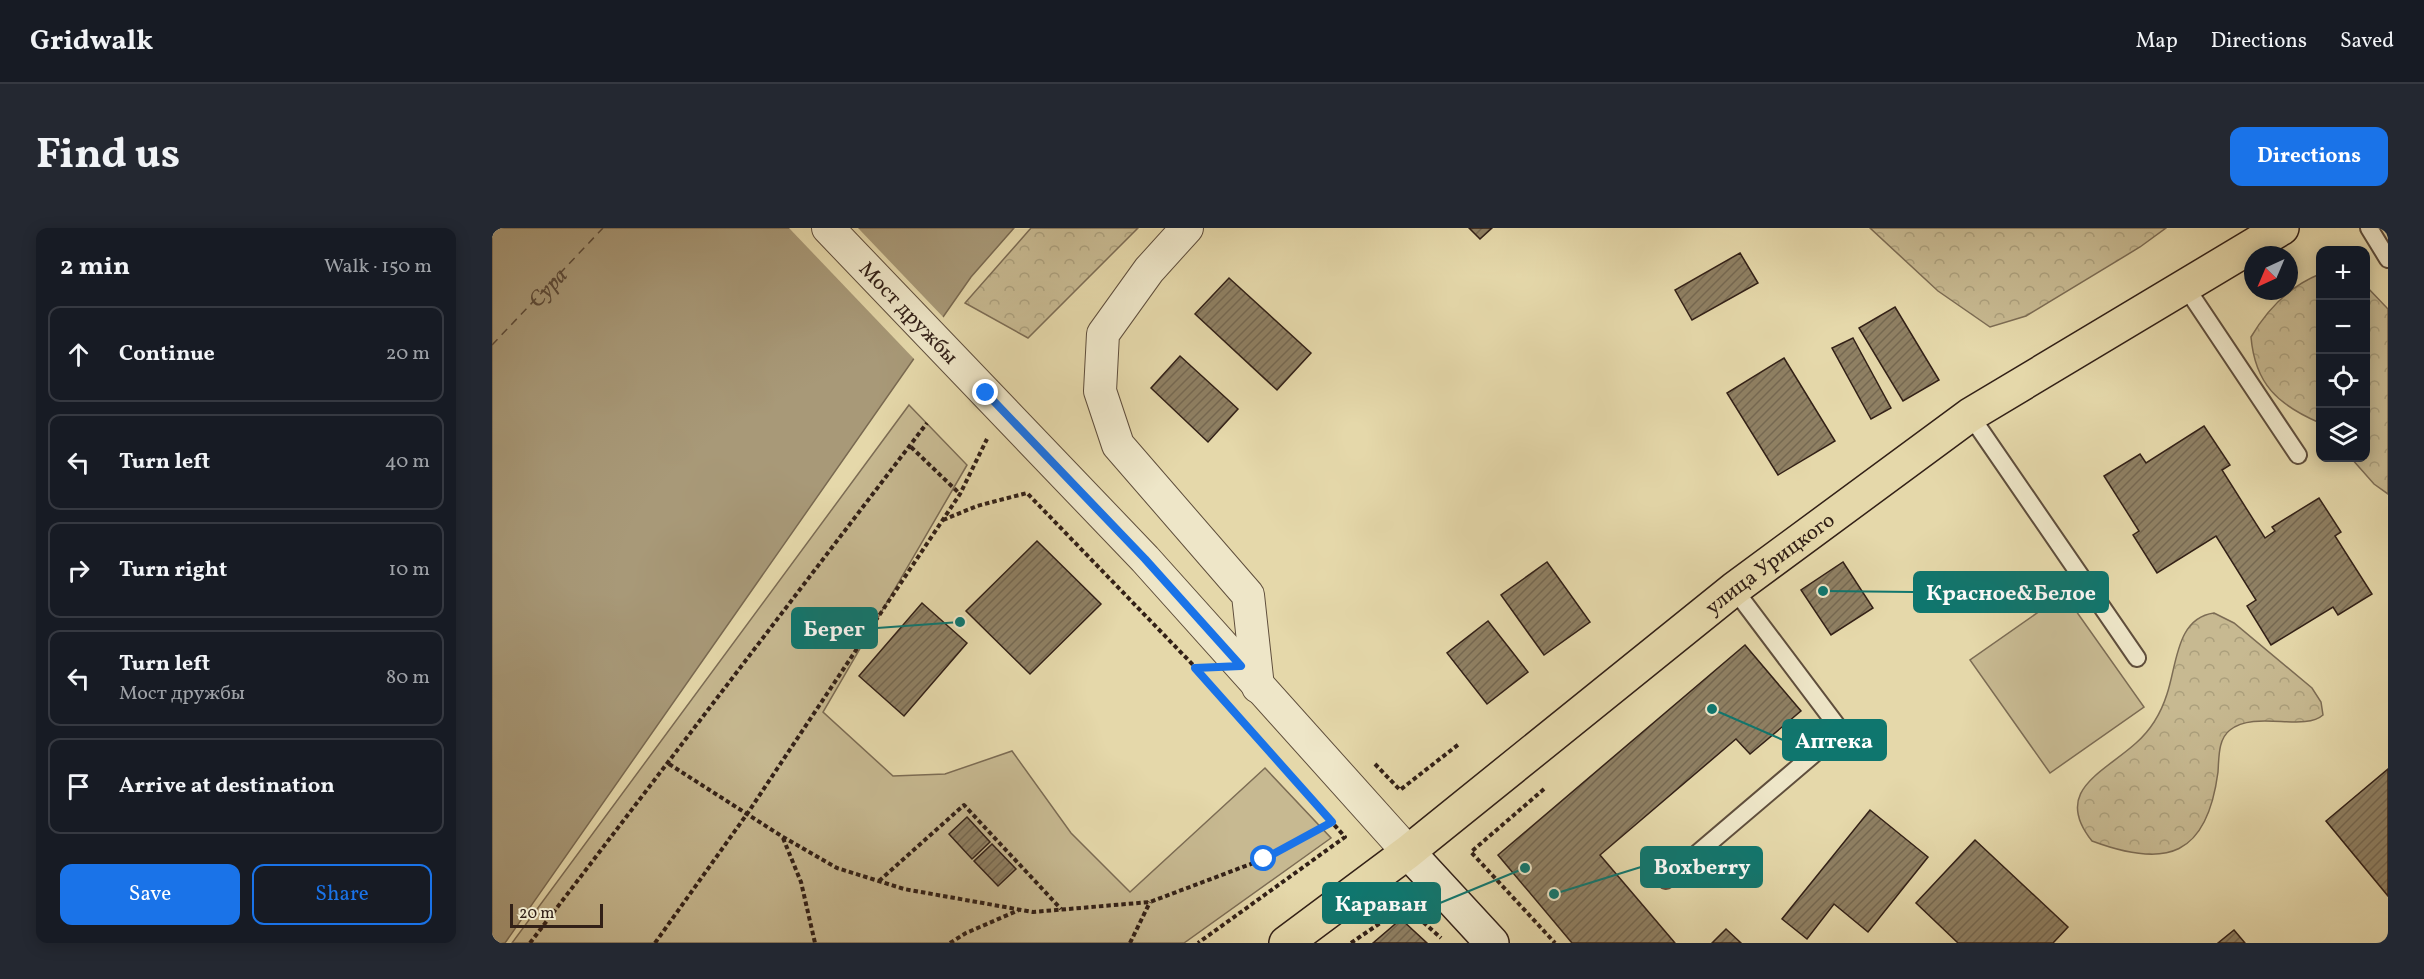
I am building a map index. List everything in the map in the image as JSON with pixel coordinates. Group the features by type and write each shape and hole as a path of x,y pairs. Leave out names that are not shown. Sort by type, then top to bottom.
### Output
{"main road":[{"name":"улица Урицкого","path":"1286,943 1408,852 1734,589 1971,415 2282,228"},
{"path":"1408,852 1492,943"}],"street":[{"name":"Мост дружбы","path":"828,228 1145,559 1408,852"},
{"path":"1187,228 1149,270 1103,334 1100,391 1118,445 1248,594 1249,677"}],"lane":[{"path":"2369,228 2388,259"},
{"path":"2185,286 2298,455"},
{"path":"1971,415 2137,658"},
{"path":"1666,880 1841,732 1734,589"}],"path":[{"path":"655,943 747,814 960,494 994,401"},
{"path":"530,943 669,764 927,423"},
{"path":"911,447 960,494"},
{"path":"942,520 977,506 1027,493 1195,668 1345,837 1198,943"},
{"path":"1195,668 1249,677"},
{"path":"1372,761 1400,790 1459,744"},
{"path":"669,764 783,837 837,868 903,889 1033,912 1150,902 1264,859 1332,822"},
{"path":"1544,789 1471,852 1555,943"},
{"path":"879,881 964,805 1061,909"},
{"path":"783,837 801,882 815,943"},
{"path":"1130,943 1150,902"},
{"path":"1351,943 1406,906 1446,943"},
{"path":"950,943 966,933 1019,910"}],"green space":[{"path":"1031,228 1138,228 1028,338 965,303"},
{"path":"1870,228 2166,228 2140,247 2026,316 1990,327 1938,291"},
{"path":"2316,276 2316,421 2292,409 2271,391 2258,368 2251,337 2264,317 2280,300 2298,300 2298,286"},
{"path":"2370,290 2388,309 2388,494 2374,484 2355,462 2370,462"},
{"path":"909,405 967,465 823,712 893,776 945,774 1012,751 1071,833 1130,892 1265,768 1331,838 1184,943 512,943"},
{"path":"2064,594 2144,707 2050,773 1970,660"},
{"path":"2214,613 2234,623 2312,688 2321,702 2323,715 2315,720 2304,722 2252,722 2240,724 2230,730 2221,744 2213,800 2204,822 2193,838 2179,848 2162,854 2142,854 2118,850 2092,841 2081,824 2077,809 2080,796 2097,774 2142,738 2151,726 2165,701 2176,657 2185,633 2201,617"}],"water":[{"name":"Сура","path":"492,228 1014,228 971,277 505,943 492,943"}],"pier":[{"path":"789,228 858,228 945,319 916,361"}],"building":[{"path":"1469,228 1492,228 1480,239"},
{"path":"1740,253 1758,283 1692,320 1675,290"},
{"path":"1229,278 1311,353 1277,390 1195,314"},
{"path":"1895,307 1939,380 1903,401 1859,328"},
{"path":"1853,338 1891,408 1871,419 1832,348"},
{"path":"1180,356 1238,409 1208,442 1151,388"},
{"path":"1784,358 1835,441 1778,475 1727,393"},
{"path":"2204,426 2230,465 2222,470 2265,538 2275,531 2272,527 2319,498 2341,532 2335,536 2372,594 2338,615 2333,607 2271,645 2247,606 2256,600 2216,536 2157,573 2133,535 2139,531 2104,476 2140,454 2146,463"},
{"path":"1037,541 1101,604 1030,674 966,611"},
{"path":"1547,562 1590,622 1544,655 1501,595"},
{"path":"1843,562 1873,608 1831,635 1801,590"},
{"path":"922,603 967,643 904,716 859,676"},
{"path":"1488,621 1528,672 1487,704 1447,653"},
{"path":"1745,645 1801,711 1750,754 1736,739 1600,855 1675,943 1572,943 1498,855"},
{"path":"2388,769 2388,896 2326,821"},
{"path":"1870,810 1928,857 1868,932 1834,904 1807,939 1782,919"},
{"path":"967,817 990,842 972,859 949,834"},
{"path":"1975,840 2068,927 2053,943 1958,943 1916,903"},
{"path":"992,844 1016,869 998,886 974,861"},
{"path":"1401,919 1427,943 1373,943"},
{"path":"1726,929 1741,943 1712,943"},
{"path":"2234,930 2245,943 2218,943"}],"ferry route":[{"path":"492,345 603,228"}],"place":[{"name":"Красное&Белое","path":"1823,591"},
{"name":"Берег","path":"960,622"},
{"name":"Аптека","path":"1712,709"},
{"name":"Караван","path":"1525,868"},
{"name":"Boxberry","path":"1554,894"}],"route":[{"path":"986,393 1145,559 1241,666 1195,668 1332,822 1264,859"}]}
